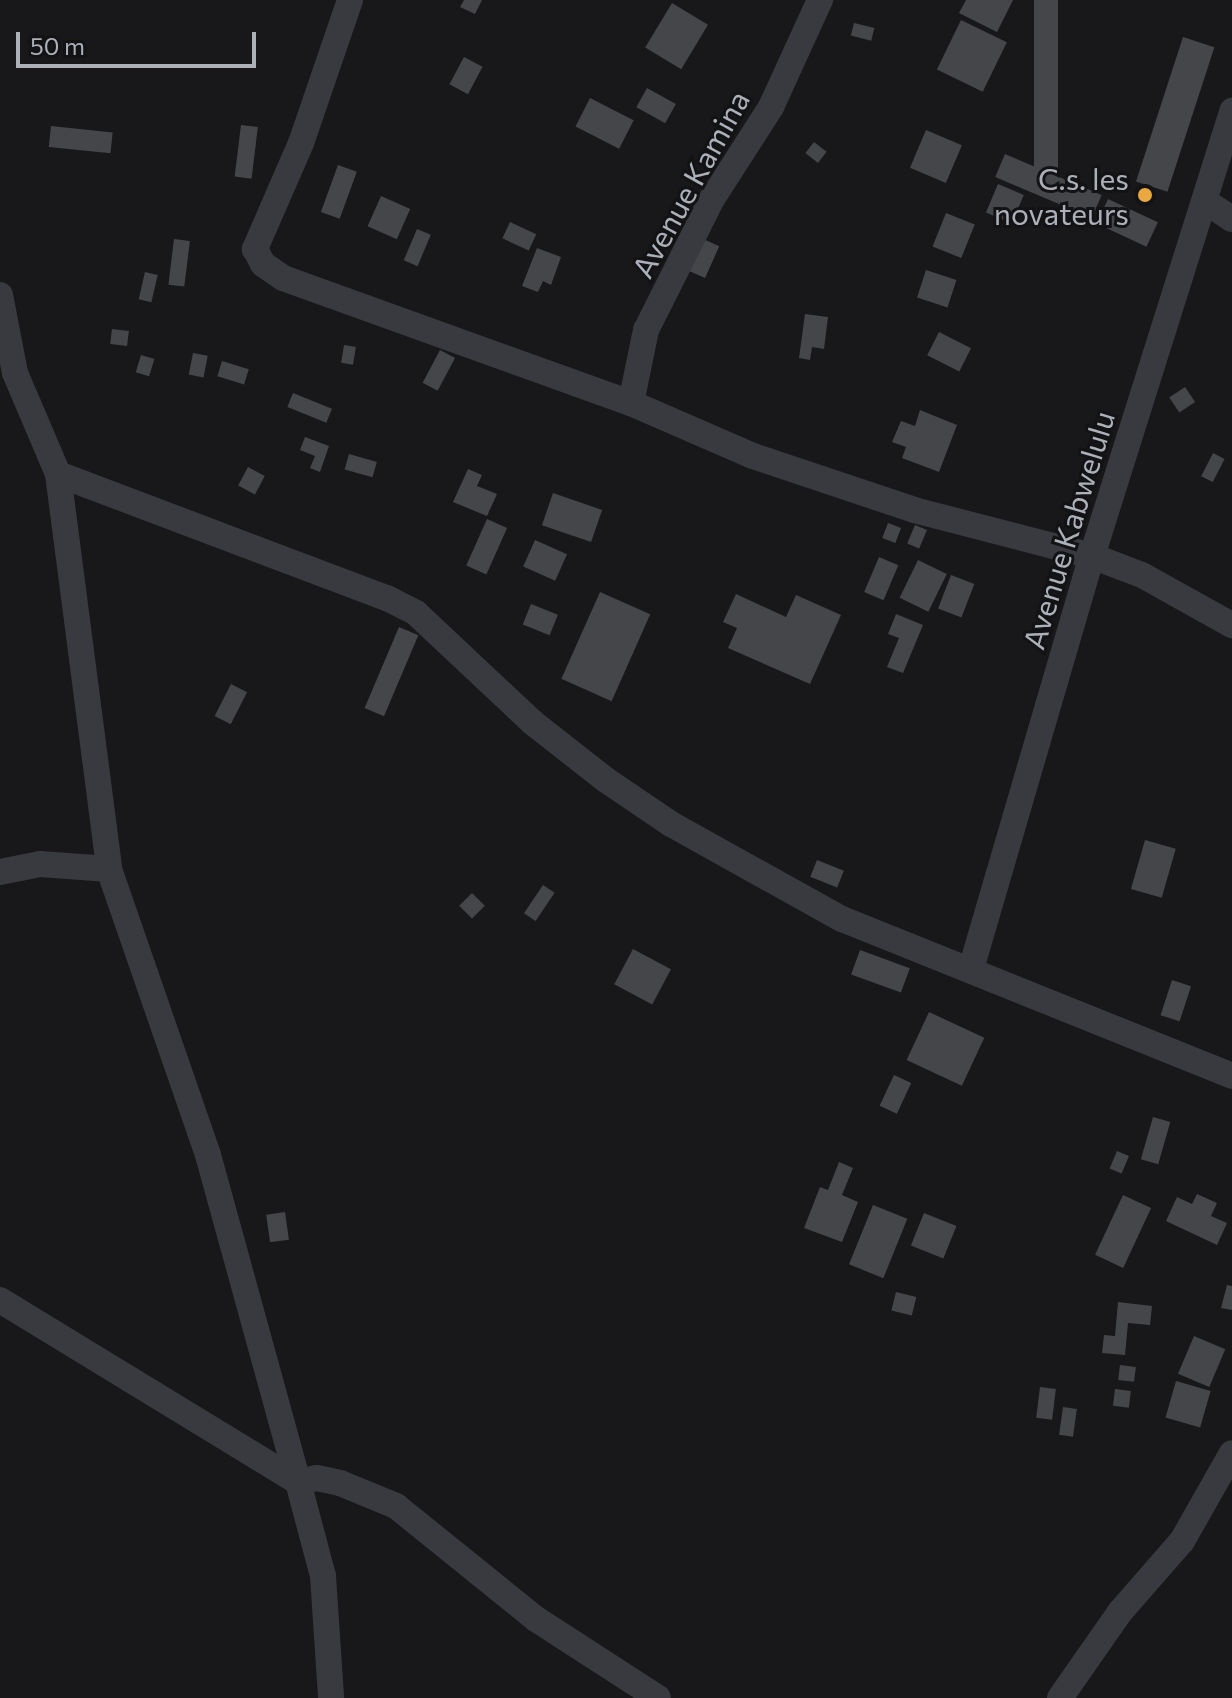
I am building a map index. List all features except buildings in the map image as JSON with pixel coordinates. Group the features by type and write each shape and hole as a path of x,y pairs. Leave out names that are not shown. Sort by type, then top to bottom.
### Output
{"street":[{"path":"350,0 301,143 255,249 263,264 283,278 631,403 768,461 914,510 1092,556 1142,575 1232,625"},
{"name":"Avenue Kamina","path":"631,403 646,330 712,199 771,107 820,0"},
{"name":"Avenue Kabwelulu","path":"971,969 1092,556 1232,111"},
{"path":"1205,201 1232,219"},
{"path":"0,295 7,368 58,474 109,869 208,1155 298,1482 323,1576 331,1698"},
{"path":"58,474 387,598 416,613 532,722 606,780 671,824 842,919 971,969 1176,1057 1232,1076"},
{"path":"0,872 40,864 109,869"},
{"path":"0,1300 298,1482 317,1478 340,1483 396,1506 536,1619 658,1698"},
{"path":"1060,1698 1120,1612 1182,1541 1232,1453"}],"place":[{"name":"C.s. les novateurs","path":"1145,195"}]}
